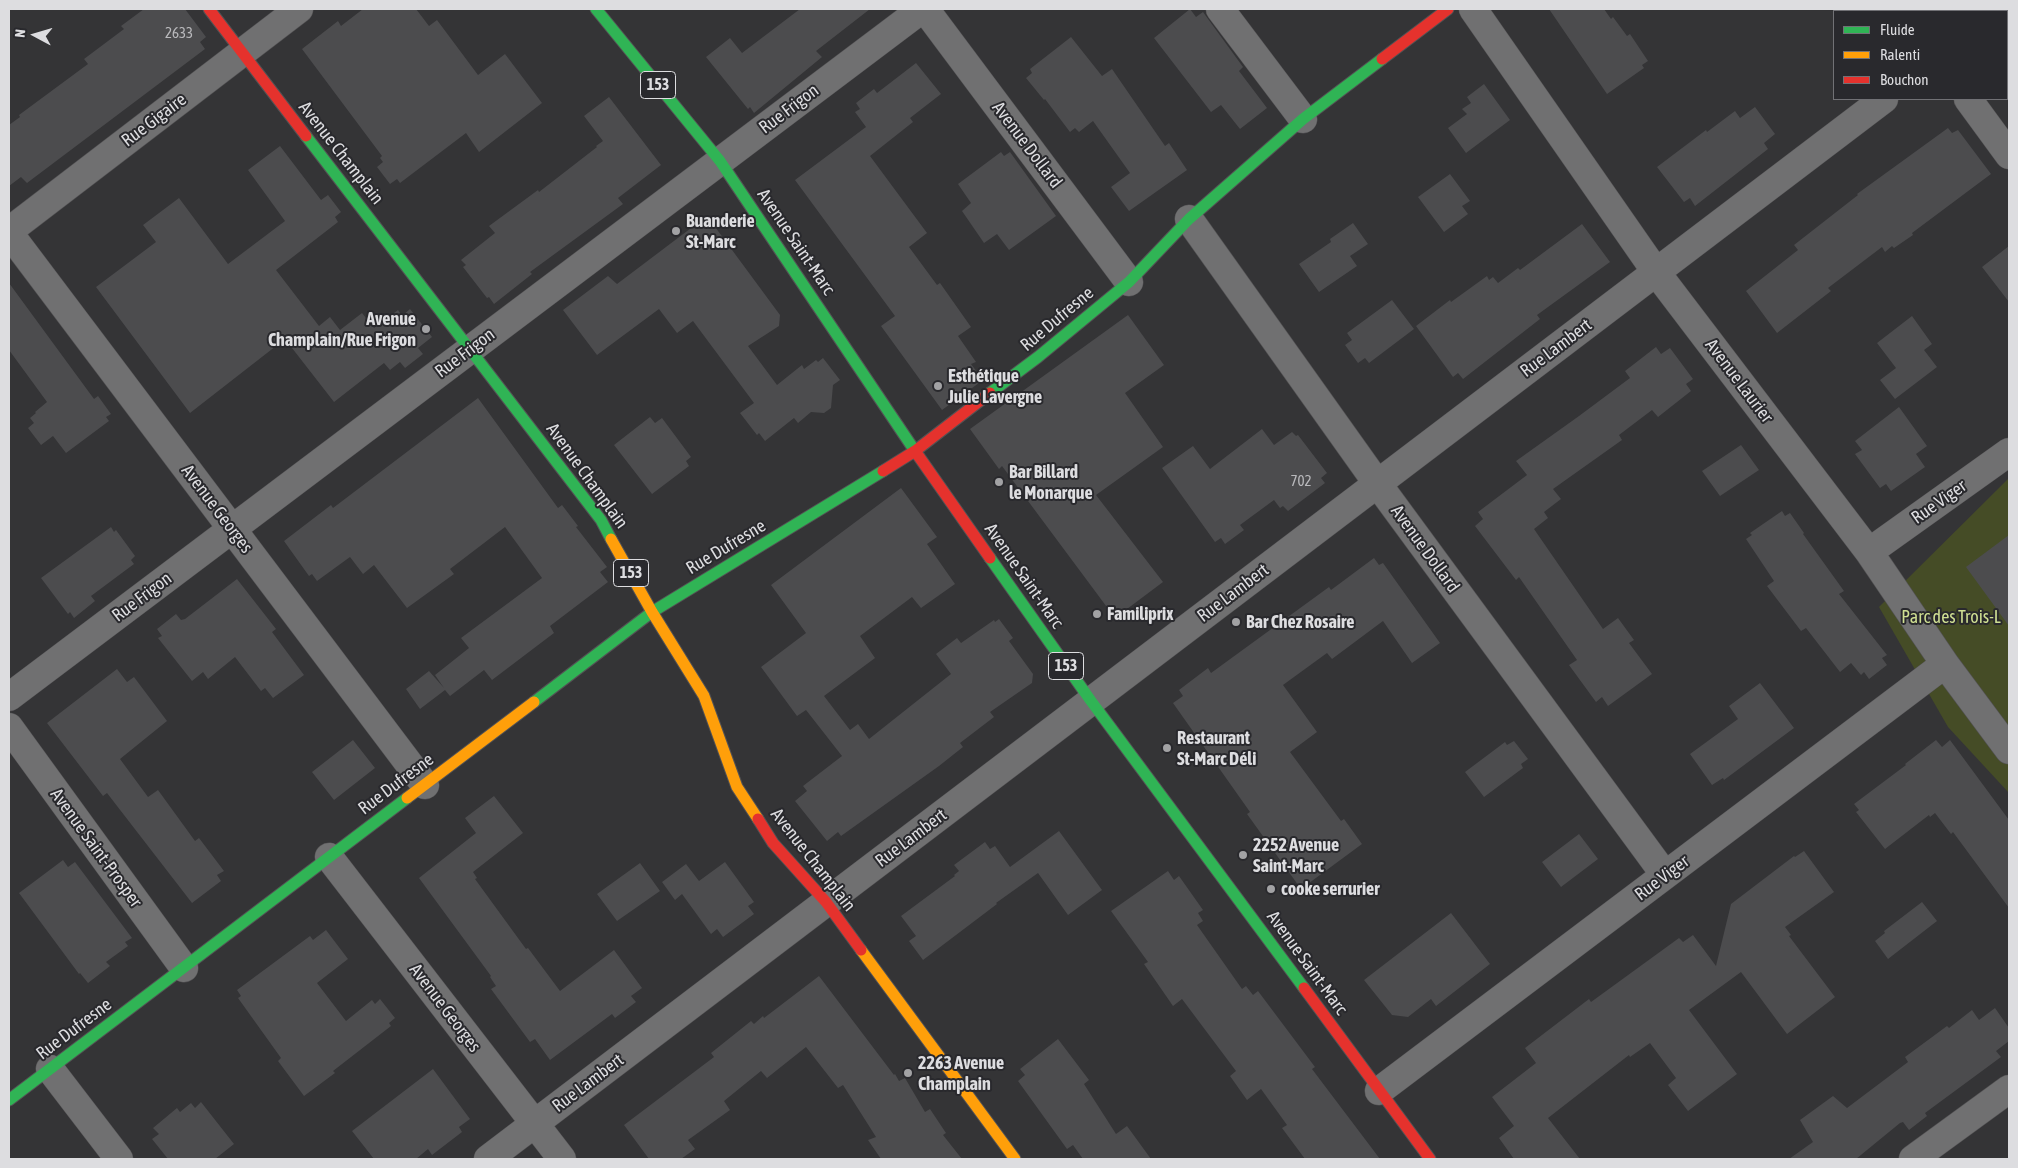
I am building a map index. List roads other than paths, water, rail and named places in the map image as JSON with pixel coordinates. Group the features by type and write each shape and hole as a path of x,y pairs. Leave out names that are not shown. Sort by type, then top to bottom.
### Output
{"main road":[{"name":"Avenue Champlain","path":"209,9 601,520 652,612 704,696 737,787 772,843 826,902 1016,1159"},
{"name":"Avenue Saint-Marc","path":"596,9 720,161 915,451 1091,701 1430,1159"},
{"name":"Rue Dufresne","path":"9,1100 652,612 915,451 1038,357 1129,282 1189,219 1303,119 1448,9"}],"street":[{"name":"Rue Gigaire","path":"9,232 299,9"},
{"name":"Rue Frigon","path":"9,697 923,9"},
{"name":"Avenue Dollard","path":"923,9 1129,282"},
{"path":"1220,9 1303,119"},
{"name":"Avenue Laurier","path":"1473,9 1656,272 1869,552 1945,664 2009,750"},
{"name":"Rue Lambert","path":"488,1159 1883,100"},
{"path":"1969,100 2009,155"},
{"name":"Avenue Dollard","path":"1189,219 1377,483 1665,875"},
{"name":"Avenue Georges","path":"9,232 425,784"},
{"name":"Rue Viger","path":"1869,552 2009,452"},
{"name":"Rue Viger","path":"1380,1091 1945,664"},
{"name":"Avenue Saint-Prosper","path":"9,727 184,968"},
{"name":"Avenue Georges","path":"329,857 562,1159"},
{"path":"50,1069 119,1159"},
{"path":"1913,1159 2009,1089"}],"place":[{"name":"Buanderie St-Marc","path":"676,231"},
{"name":"Avenue Champlain/Rue Frigon","path":"426,329"},
{"name":"Esthétique Julie Lavergne","path":"938,386"},
{"name":"Bar Billard le Monarque","path":"999,482"},
{"name":"Familiprix","path":"1097,614"},
{"name":"Bar Chez Rosaire","path":"1236,622"},
{"name":"Restaurant St-Marc Déli","path":"1167,748"},
{"name":"2252 Avenue Saint-Marc","path":"1243,855"},
{"name":"cooke serrurier","path":"1271,889"},
{"name":"2263 Avenue Champlain","path":"908,1073"}],"park label":[{"name":"Parc des Trois-L","path":"1951,617"}]}
